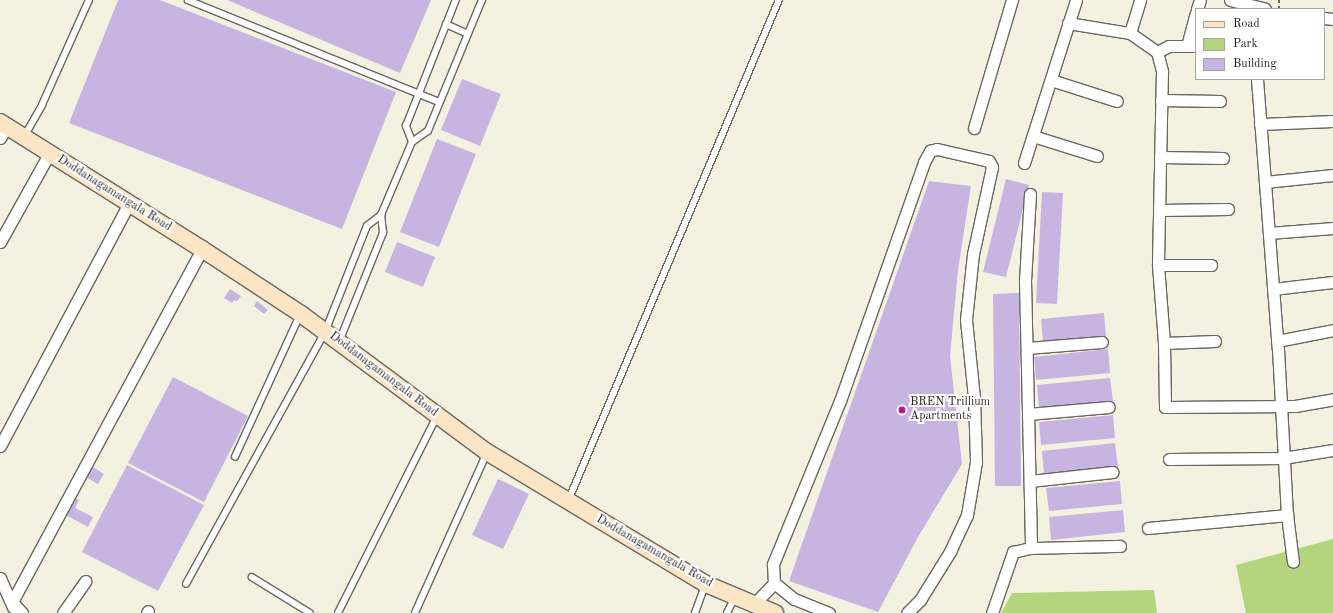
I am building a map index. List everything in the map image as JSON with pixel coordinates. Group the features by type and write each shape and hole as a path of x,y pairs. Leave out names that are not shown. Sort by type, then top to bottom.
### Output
{"street":[{"path":"974,128 1012,0"},
{"path":"1024,163 1076,0"},
{"path":"1130,33 1140,0"},
{"path":"1230,0 1261,8"},
{"path":"1157,52 1169,46 1191,46 1195,20"},
{"path":"1068,23 1130,33 1157,52 1162,71 1158,265 1164,343 1165,407 1280,406 1333,399"},
{"path":"1051,80 1117,101"},
{"path":"1257,80 1277,341 1287,515 1293,562"},
{"path":"1161,100 1220,101"},
{"path":"1260,124 1333,121"},
{"name":"Doddanagamangala Road","path":"2,129 24,138 202,248 301,314 487,452 567,503 706,584 775,613"},
{"path":"1033,136 1097,156"},
{"path":"754,604 774,582 773,564 840,401 924,162 930,152 936,149 989,160 992,167 973,254 966,320 976,430 976,462 967,515 952,550 920,600 907,613"},
{"path":"0,242 49,154"},
{"path":"1160,157 1224,158"},
{"path":"1265,182 1333,175"},
{"path":"1030,194 1025,280 1031,548"},
{"path":"0,446 129,203"},
{"path":"1159,210 1228,209"},
{"path":"1269,233 1333,228"},
{"path":"12,602 202,248"},
{"path":"1158,265 1211,265"},
{"path":"1273,289 1333,282"},
{"path":"1277,341 1333,330"},
{"path":"1164,343 1215,341"},
{"path":"1027,348 1102,342"},
{"path":"1028,414 1109,407"},
{"path":"1169,459 1283,458 1333,450"},
{"path":"1030,481 1113,472"},
{"path":"1148,528 1287,515"},
{"path":"992,613 1013,552 1031,548 1120,546"},
{"path":"0,578 12,602 15,613"},
{"path":"63,613 85,581"},
{"path":"774,582 794,599 829,613"},
{"path":"12,602 22,613"}],"lane":[{"path":"24,138 42,105 89,0"},
{"path":"188,0 439,102"},
{"path":"412,142 406,126 456,0"},
{"path":"186,584 325,332 367,226 381,215 412,142 428,131 482,0"},
{"path":"567,503 779,0"},
{"path":"446,24 468,34"},
{"path":"339,343 383,233 381,215"},
{"path":"235,457 301,314"},
{"path":"338,613 437,415"},
{"path":"416,613 487,452"},
{"path":"252,577 310,613"},
{"path":"695,613 706,584"},
{"path":"727,613 736,596"}],"green space":[{"path":"1333,539 1333,613 1246,613 1236,565"},
{"path":"1154,590 1157,613 1001,613 1012,593"}],"building":[{"path":"118,0 160,0 396,92 342,229 69,123"},
{"path":"227,0 431,0 400,73"},
{"path":"462,79 501,94 480,146 441,130"},
{"path":"437,139 476,154 439,247 400,232"},
{"path":"1006,179 1029,185 1006,277 983,272"},
{"name":"BREN Trillium Apartments","path":"929,181 971,186 958,270 950,356 962,464 918,537 878,612 789,581"},
{"path":"1042,192 1063,193 1057,304 1036,303"},
{"path":"397,242 435,257 423,287 385,272"},
{"path":"230,289 241,296 237,301 234,300 232,303 224,298"},
{"path":"1019,293 1021,486 995,486 993,294"},
{"path":"257,301 268,310 264,314 254,306"},
{"path":"1104,313 1106,336 1043,342 1041,319"},
{"path":"1108,349 1110,373 1036,380 1034,357"},
{"path":"173,377 248,416 204,502 128,463"},
{"path":"1110,378 1113,401 1039,408 1037,385"},
{"path":"1113,415 1115,438 1041,445 1039,422"},
{"path":"1115,443 1118,467 1044,474 1042,451"},
{"path":"88,464 104,474 98,484 82,475"},
{"path":"127,465 204,505 158,591 82,552"},
{"path":"498,479 529,494 503,549 472,535"},
{"path":"1120,481 1122,504 1049,511 1046,488"},
{"path":"71,496 79,500 75,508 93,517 88,527 62,513"},
{"path":"1123,510 1125,532 1051,540 1049,517"}],"place":[{"name":"BREN Trillium Apartments","path":"902,410"}]}
